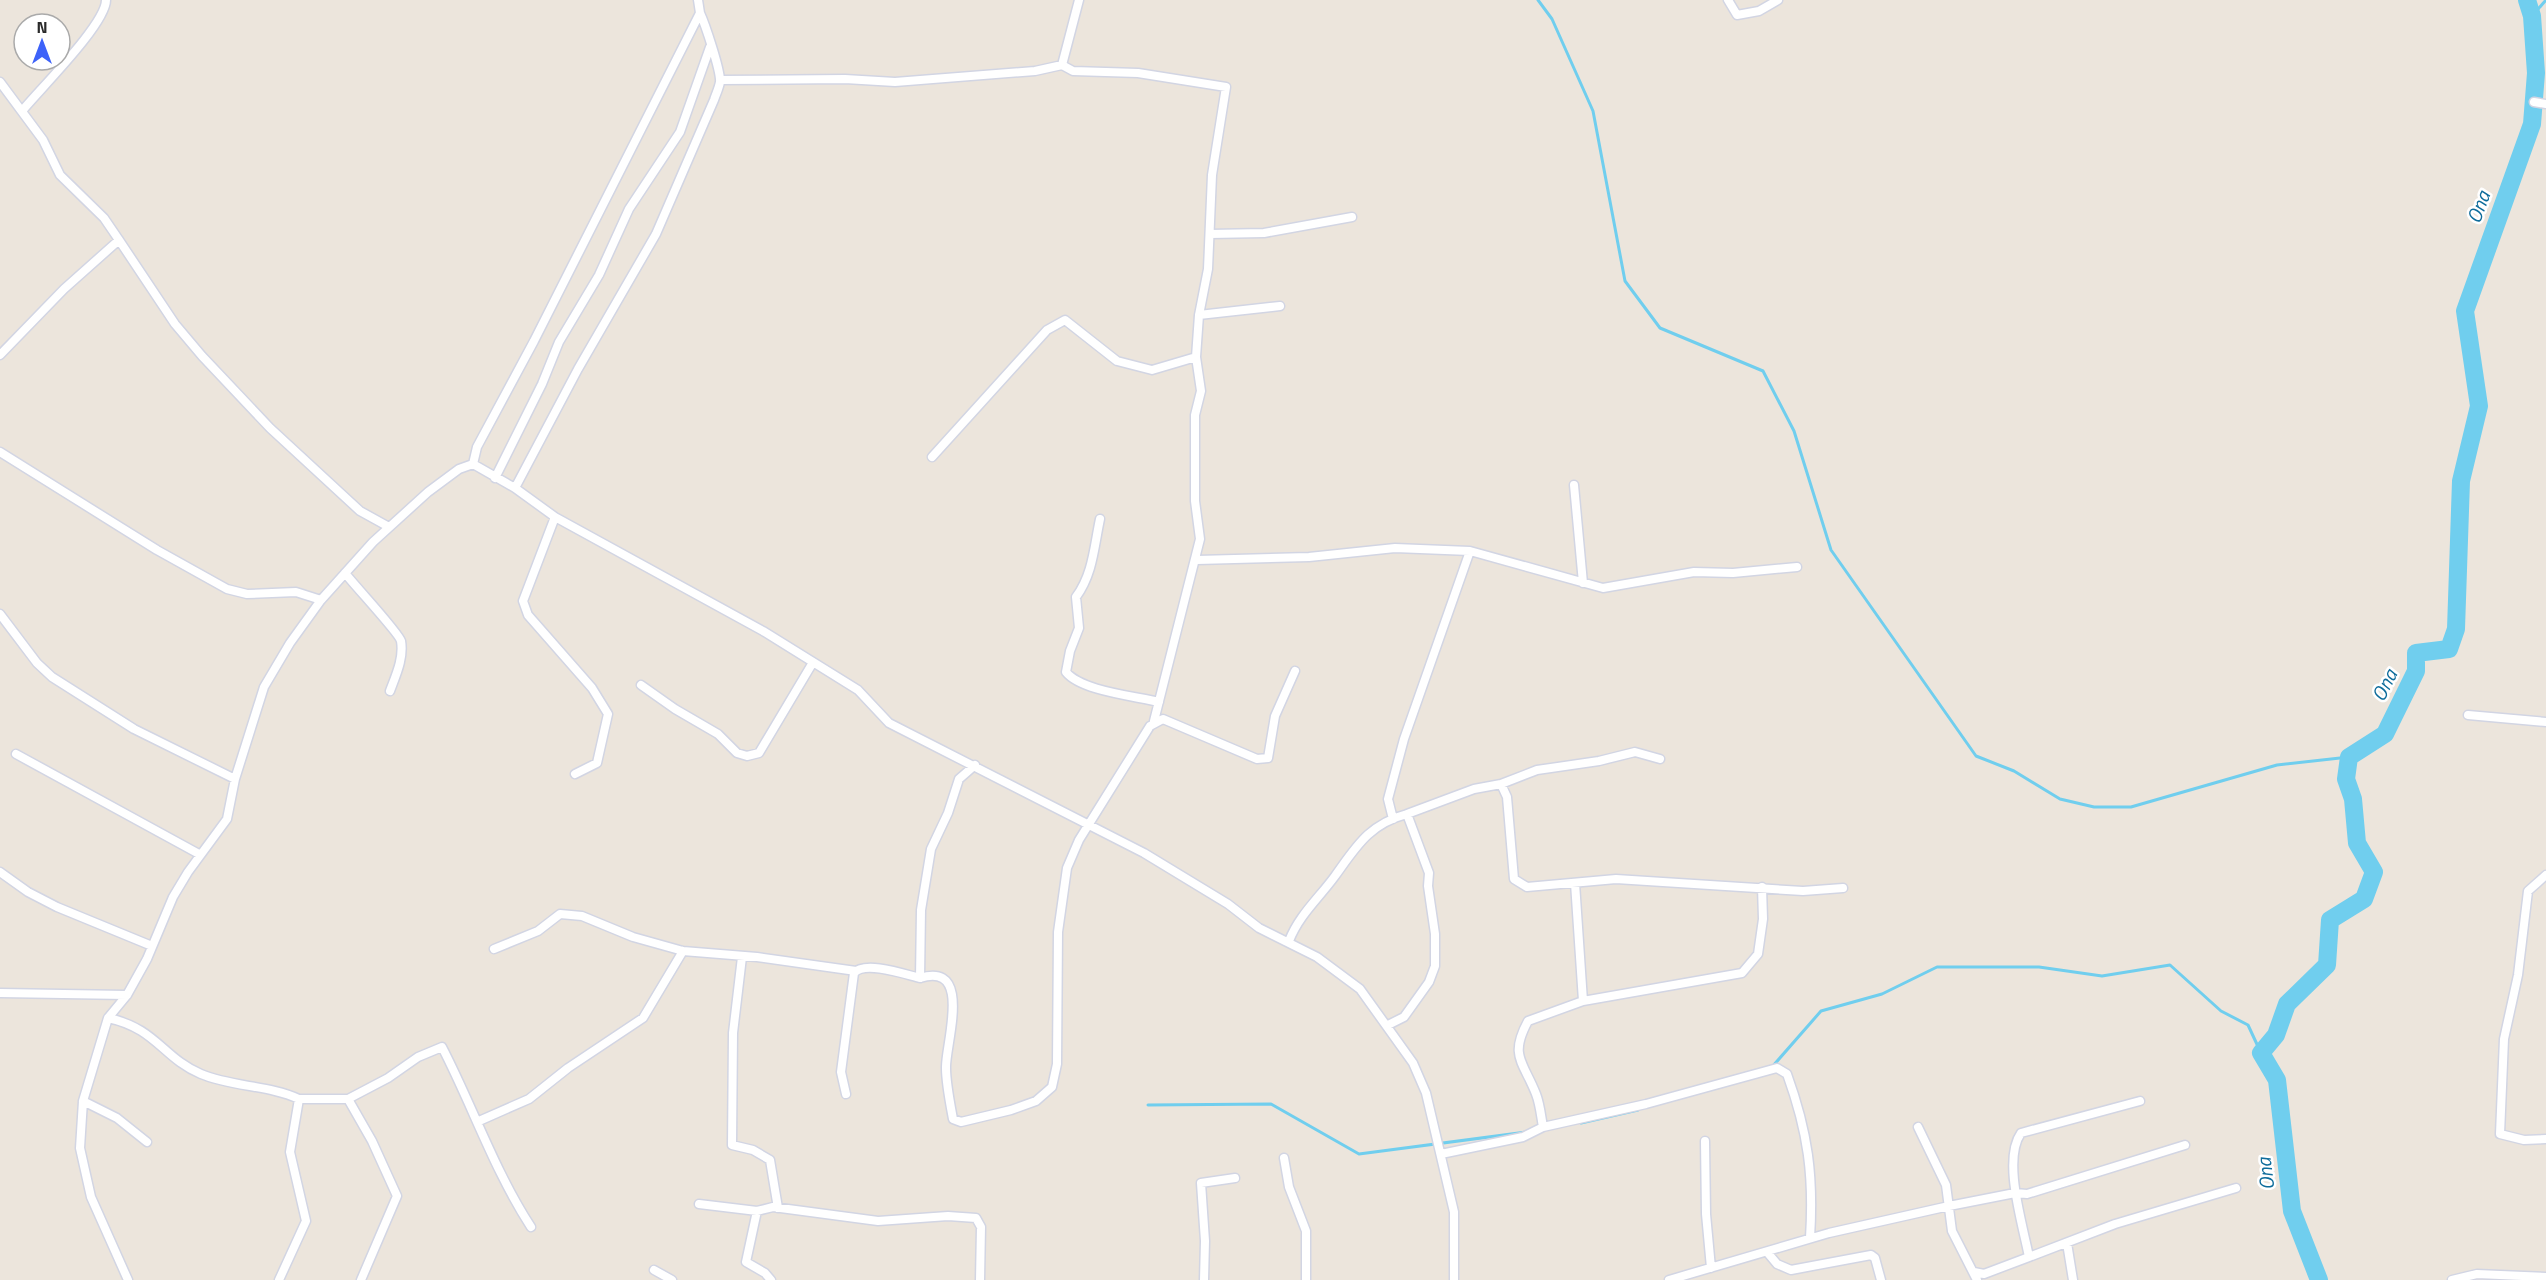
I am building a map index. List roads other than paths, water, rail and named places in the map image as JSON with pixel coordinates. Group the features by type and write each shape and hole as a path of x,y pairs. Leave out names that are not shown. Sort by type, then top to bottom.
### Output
{"street":[{"path":"22,111 55,76 102,13 106,0"},
{"path":"515,488 578,369 656,234 697,142 720,80 710,47 709,30 700,13 698,0"},
{"path":"1062,65 1079,0"},
{"path":"1728,0 1737,15 1759,11 1778,0"},
{"path":"473,464 477,447 534,341 700,13"},
{"path":"495,478 542,384 559,342 599,275 628,209 680,132 710,47"},
{"path":"494,949 538,931 560,914 582,916 633,936 683,951 856,970 865,967 913,974 920,978 936,976 945,981 953,991 953,1024 949,1035 945,1066 953,1119 961,1122 982,1119 1036,1101 1049,1092 1056,1064 1058,932 1062,891 1072,855 1154,721 1197,560 1200,540 1195,501 1195,415 1201,391 1196,357 1199,315 1208,269 1212,175 1226,87 1138,73 1072,71 1062,65 1035,71 895,82 845,79 720,80"},
{"path":"0,82 43,140 60,175 104,218 175,324 202,357 270,428 360,511 389,527"},
{"path":"2534,102 2546,104"},
{"path":"1210,234 1264,233 1352,217"},
{"path":"0,355 64,289 119,240"},
{"path":"1199,315 1281,306"},
{"path":"932,457 1047,330 1065,320 1117,361 1152,370 1196,357"},
{"path":"0,452 157,550 227,589 247,594 296,592 321,600"},
{"path":"473,464 515,488 555,517 736,615 812,664 858,690 889,723 1089,824 1228,904 1259,928 1289,941 1339,971 1360,988 1413,1063 1426,1093 1454,1212 1454,1280"},
{"path":"128,1280 91,1197 80,1148 83,1101 108,1018 127,995 152,946 173,897 199,854 215,839 227,819 235,779 264,687 290,643 321,600 389,527 428,492 459,470 473,464"},
{"path":"1574,485 1582,583"},
{"path":"555,517 523,601 528,615 592,688 608,714 597,763 574,774"},
{"path":"1100,519 1092,565 1086,583 1076,597 1079,628 1070,651 1066,672 1071,678 1106,692 1159,702"},
{"path":"1197,560 1308,557 1395,548 1470,551 1603,588 1694,572 1733,573 1797,567"},
{"path":"1393,819 1388,799 1404,739 1470,551"},
{"path":"345,573 375,610 397,632 400,640 399,666 390,691"},
{"path":"0,614 37,663 52,677 134,729 235,779"},
{"path":"641,685 675,709 718,734 737,753 747,756 759,753 765,745 776,721 812,664"},
{"path":"1154,721 1163,718 1257,759 1268,758 1275,716 1295,671"},
{"path":"2468,716 2546,722"},
{"path":"1289,941 1296,924 1335,877 1355,845 1376,828 1393,819 1474,789 1501,784 1537,770 1635,752 1660,759"},
{"path":"16,754 45,767 125,815 199,854"},
{"path":"920,978 921,910 931,849 948,813 959,779 975,765"},
{"path":"1501,784 1507,797 1514,879 1527,887 1616,879 1722,888 1762,887 1803,891 1843,888"},
{"path":"1388,1025 1404,1017 1429,982 1435,966 1435,934 1428,886 1429,873 1407,814"},
{"path":"0,872 28,892 57,907 152,946"},
{"path":"2546,875 2528,891 2518,975 2504,1039 2499,1134 2524,1140 2546,1139"},
{"path":"1575,883 1582,1001"},
{"path":"1543,1127 1537,1097 1517,1057 1518,1039 1528,1021 1582,1001 1742,973 1758,954 1763,919 1762,887"},
{"path":"479,1121 529,1099 568,1068 643,1018 683,951"},
{"path":"742,957 733,1033 732,1145 753,1150 770,1160 778,1208"},
{"path":"846,1094 842,1067 846,1047 849,1002 856,970"},
{"path":"0,993 127,995"},
{"path":"108,1018 126,1022 146,1032 183,1065 203,1074 299,1099 348,1099 388,1078 418,1057 442,1047 479,1121 482,1136 500,1174 531,1227"},
{"path":"1441,1154 1523,1137 1543,1127 1646,1104 1777,1068 1787,1074 1809,1148 1813,1194 1810,1238"},
{"path":"279,1280 306,1221 290,1152 299,1099"},
{"path":"348,1099 372,1141 397,1196 361,1280"},
{"path":"83,1101 117,1118 147,1142"},
{"path":"2029,1257 2015,1193 2014,1146 2021,1133 2140,1101"},
{"path":"1918,1127 1946,1185 1952,1231 1975,1276 2067,1244 2115,1224 2236,1188"},
{"path":"1705,1141 1706,1214 1711,1268"},
{"path":"1669,1280 1810,1238 1949,1206 2015,1193 2027,1194 2185,1144"},
{"path":"1284,1158 1286,1159 1288,1188 1306,1231 1305,1280"},
{"path":"1204,1280 1205,1241 1201,1183 1235,1178"},
{"path":"699,1204 757,1211 778,1208 878,1221 948,1216 975,1218 981,1227 980,1280"},
{"path":"757,1211 746,1262 765,1273 771,1280"},
{"path":"2067,1244 2073,1280"},
{"path":"1767,1252 1778,1264 1791,1270 1871,1255 1875,1258 1881,1280"},
{"path":"654,1270 672,1280"},
{"path":"2452,1280 2477,1274 2546,1277"}],"waterway":[{"path":"1538,0 1552,19 1593,111 1625,281 1660,328 1763,371 1794,431 1831,550 1976,756 2014,771 2060,799 2094,807 2131,807 2277,765 2349,757"},
{"name":"Ona","path":"2319,1280 2292,1211 2277,1080 2261,1053 2276,1035 2287,1004 2327,965 2330,920 2364,899 2374,872 2357,843 2353,799 2346,779 2349,757 2385,734 2416,671 2416,653 2449,649 2456,629 2461,481 2479,406 2465,311 2532,124 2536,73 2532,16 2527,0"},
{"path":"2532,16 2546,0"},
{"path":"1772,1067 1821,1011 1882,994 1937,967 2039,967 2102,976 2170,965 2221,1011 2248,1025 2261,1053"},
{"path":"1148,1105 1271,1104 1359,1154 1527,1132"},
{"path":"1581,1123 1638,1110"}]}
